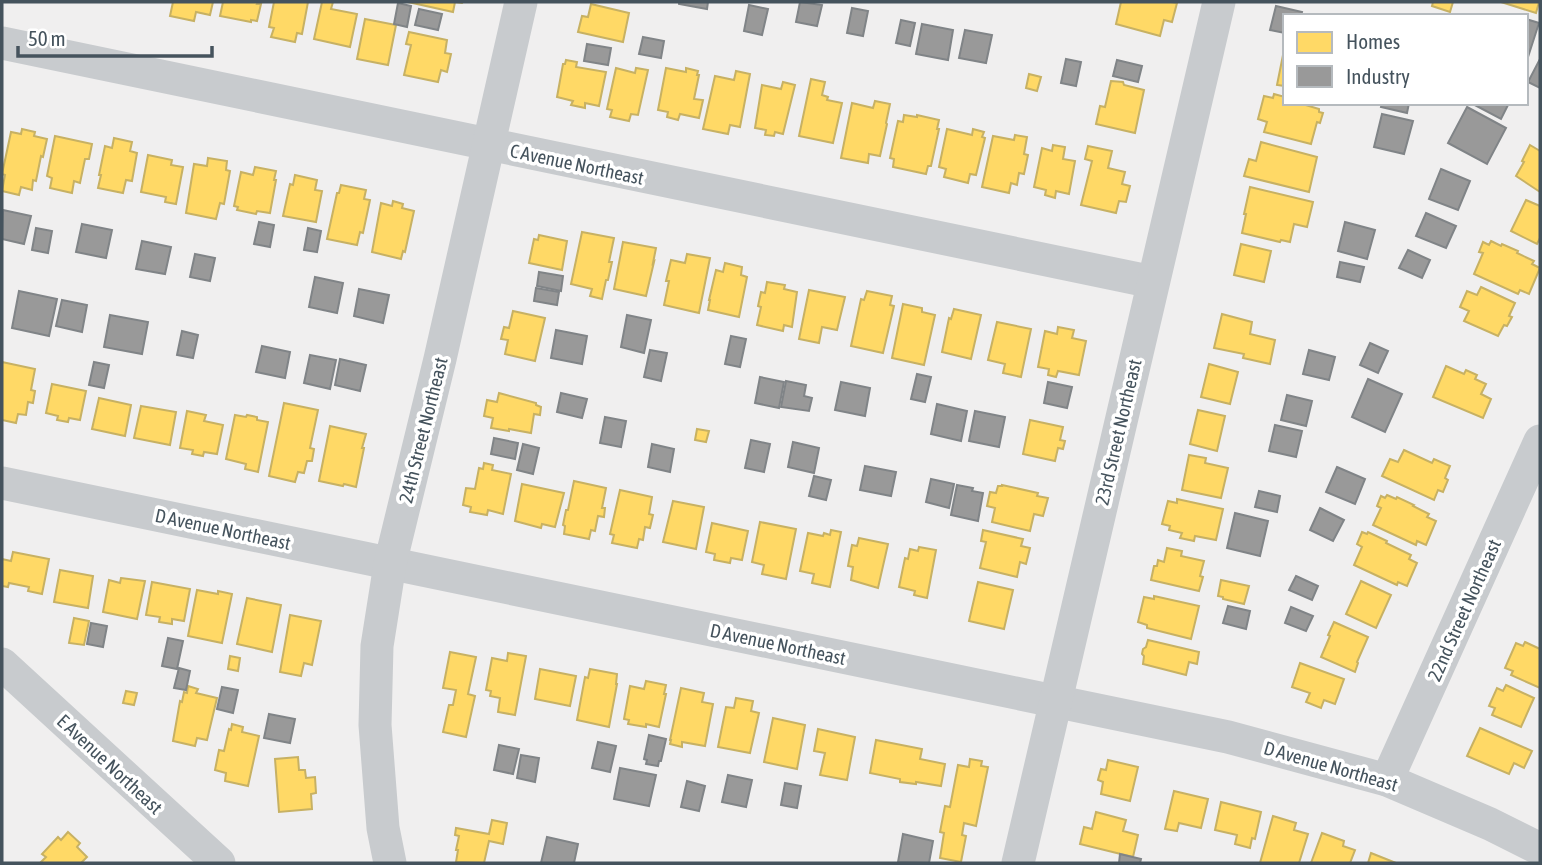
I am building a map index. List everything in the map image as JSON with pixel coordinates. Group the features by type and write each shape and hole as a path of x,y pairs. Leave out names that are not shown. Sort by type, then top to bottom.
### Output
{"street":[{"name":"24th Street Northeast","path":"390,863 383,828 375,725 377,646 390,564 440,359 521,2"},
{"name":"23rd Street Northeast","path":"1018,863 1219,2"},
{"name":"C Avenue Northeast","path":"2,43 1153,282"},
{"name":"22nd Street Northeast","path":"1387,780 1540,441"},
{"name":"D Avenue Northeast","path":"2,484 1228,737 1387,780 1490,824 1540,849"},
{"name":"E Avenue Northeast","path":"2,664 219,863"}],"building: Homes":[{"path":"173,2 213,2 210,15 196,12 194,21 170,16"},
{"path":"223,2 258,2 257,4 261,4 257,21 220,16"},
{"path":"274,2 308,2 302,34 297,33 295,42 271,37 274,28 269,27"},
{"path":"322,2 333,2 331,9 357,14 350,47 314,39"},
{"path":"408,2 455,2 453,12"},
{"path":"1121,2 1177,3 1172,22 1164,20 1160,36 1116,24"},
{"path":"1433,2 1453,2 1450,12 1432,6"},
{"path":"1501,2 1539,2 1536,13"},
{"path":"591,4 629,13 623,42 578,32 582,16 588,17"},
{"path":"365,19 396,25 388,65 357,59"},
{"path":"409,32 447,40 445,53 451,54 447,72 441,70 438,82 404,75 411,45 406,44"},
{"path":"1283,55 1283,86 1277,85"},
{"path":"566,60 577,62 576,67 606,72 599,106 585,103 585,108 571,105 573,101 557,97"},
{"path":"616,68 635,73 636,68 648,70 638,115 631,114 629,121 610,117 612,110 607,109"},
{"path":"666,68 686,72 686,68 698,71 694,99 703,100 699,118 680,114 678,120 667,117 668,112 658,110"},
{"path":"736,71 750,74 740,127 730,125 728,134 703,129 715,76 734,80"},
{"path":"1029,74 1041,77 1037,91 1026,88"},
{"path":"811,79 825,82 822,95 828,97 827,100 842,103 833,143 799,136"},
{"path":"1111,81 1123,82 1124,85 1144,90 1135,133 1096,124 1100,106 1105,107"},
{"path":"783,82 795,85 783,134 775,132 774,136 765,135 766,130 755,128 762,85 781,89"},
{"path":"1274,94 1283,96 1283,105 1306,105 1323,113 1320,123 1317,122 1311,144 1264,132 1267,122 1258,119 1264,96 1273,98"},
{"path":"875,101 890,104 880,156 869,154 868,163 841,158 852,103 873,108"},
{"path":"904,115 939,120 931,166 928,166 926,174 893,167 894,159 890,158 898,121 903,122"},
{"path":"22,129 47,139 32,190 21,187 19,195 2,191 5,175 2,174 11,132 21,134"},
{"path":"947,129 972,135 973,129 984,132 976,175 970,174 968,183 944,177 946,169 939,167"},
{"path":"1015,135 1027,137 1024,154 1028,155 1024,174 1019,173 1017,185 1011,183 1009,193 982,187 993,136 1014,140"},
{"path":"55,136 92,144 89,159 85,159 80,183 74,181 72,193 50,188 52,178 47,176"},
{"path":"114,138 132,142 130,151 137,153 132,181 126,180 123,193 98,188 105,146 112,148"},
{"path":"1261,142 1317,157 1309,192 1244,176 1249,159 1256,161"},
{"path":"1053,145 1065,147 1063,159 1075,161 1069,194 1056,191 1055,198 1045,195 1046,190 1034,187 1042,148 1052,151"},
{"path":"1530,145 1540,151 1540,192 1516,176"},
{"path":"1088,146 1112,151 1108,168 1125,172 1122,184 1130,186 1126,202 1119,201 1116,213 1081,205 1092,161 1085,159"},
{"path":"148,155 172,160 171,165 183,167 176,204 165,202 166,197 141,192"},
{"path":"208,158 227,161 226,170 230,171 224,204 220,203 216,219 186,213 194,164 207,166"},
{"path":"255,167 276,171 270,213 257,211 256,214 237,210 238,207 234,206 241,172 253,175"},
{"path":"295,175 317,180 315,190 322,191 316,222 283,216 290,184 293,185"},
{"path":"341,185 366,190 364,199 370,200 363,233 360,232 357,245 327,239"},
{"path":"1250,187 1313,202 1307,227 1294,224 1290,242 1242,233"},
{"path":"1526,200 1540,206 1540,238 1537,244 1511,231"},
{"path":"393,201 403,204 402,208 414,211 401,259 372,252 381,203 392,206"},
{"path":"582,232 614,238 609,262 612,262 602,299 590,296 592,289 571,284"},
{"path":"539,235 567,241 562,270 529,263 534,239 538,240"},
{"path":"1491,241 1518,251 1517,253 1534,261 1532,264 1540,268 1529,294 1520,290 1518,294 1474,274 1483,253 1479,252 1483,242 1489,245"},
{"path":"623,242 656,248 646,296 614,289"},
{"path":"1241,244 1271,251 1264,282 1234,275"},
{"path":"687,254 710,258 699,313 664,305 671,260 685,263"},
{"path":"725,263 742,267 741,275 747,277 739,317 708,310 716,270 723,272"},
{"path":"767,282 785,285 784,289 797,292 792,327 784,325 783,331 757,325 761,292 765,293"},
{"path":"1481,287 1515,303 1509,316 1512,317 1498,336 1464,321 1469,311 1460,307 1467,291 1477,295"},
{"path":"809,290 845,297 837,330 822,327 819,343 799,339"},
{"path":"867,291 892,296 890,305 894,306 883,353 851,346 861,299 864,300"},
{"path":"903,304 922,308 922,312 935,315 924,365 892,358"},
{"path":"954,309 981,315 971,359 942,352 949,318 951,319"},
{"path":"513,311 545,318 535,361 505,354 508,340 501,339 504,327 509,328"},
{"path":"1222,314 1252,322 1250,334 1275,340 1270,364 1243,358 1244,354 1214,348"},
{"path":"997,322 1031,329 1021,377 1003,373 1005,364 988,360"},
{"path":"1058,327 1074,330 1072,338 1086,341 1079,375 1058,371 1056,377 1048,375 1049,369 1038,367 1045,331 1057,334"},
{"path":"2,362 35,369 31,390 35,391 33,403 28,402 26,415 18,414 16,423 2,420"},
{"path":"1209,364 1238,372 1230,404 1201,397"},
{"path":"1446,366 1464,374 1466,370 1477,375 1475,379 1486,384 1481,394 1491,399 1483,418 1433,397"},
{"path":"52,384 86,391 80,420 57,420 58,416 46,413"},
{"path":"499,393 536,403 541,407 540,415 534,414 531,433 491,428 493,418 484,416 487,400 497,402"},
{"path":"99,398 131,405 125,436 92,429"},
{"path":"284,403 318,410 310,448 314,449 312,461 307,461 304,473 298,472 295,482 269,476"},
{"path":"141,406 176,412 170,445 134,438"},
{"path":"1198,410 1225,416 1217,451 1190,444"},
{"path":"187,411 206,415 204,421 223,425 217,454 204,452 203,456 192,454 193,450 180,448"},
{"path":"235,415 257,417 257,420 268,422 258,472 245,469 246,464 226,459"},
{"path":"1030,420 1063,427 1060,440 1065,441 1063,449 1058,448 1055,461 1023,454"},
{"path":"330,426 366,434 356,487 319,481"},
{"path":"697,429 709,431 706,442 695,440"},
{"path":"1404,450 1432,463 1434,459 1450,466 1443,492 1438,490 1434,500 1382,476 1390,459 1398,462"},
{"path":"1189,455 1206,458 1205,463 1228,468 1221,498 1182,490"},
{"path":"484,463 493,465 492,470 511,474 503,514 488,510 487,515 470,512 471,507 463,505 466,488 475,489 479,468 483,469"},
{"path":"574,481 606,488 602,508 605,508 604,517 598,516 595,531 591,530 589,539 564,534 563,525"},
{"path":"522,484 564,493 555,527 542,524 541,528 515,521"},
{"path":"998,486 1048,498 1043,516 1034,514 1030,531 992,522 995,508 987,506 990,492 996,493"},
{"path":"620,490 652,497 649,514 653,515 650,528 645,527 643,540 639,539 637,548 612,543 614,535 610,534"},
{"path":"1387,495 1414,505 1436,521 1426,545 1417,541 1416,545 1373,525 1381,508 1377,506 1381,496 1385,498"},
{"path":"1177,499 1223,509 1216,540 1195,536 1194,541 1180,538 1182,533 1169,530 1170,526 1162,524 1168,501 1177,503"},
{"path":"673,501 704,507 696,549 663,542"},
{"path":"760,522 796,529 786,579 762,574 764,565 752,562"},
{"path":"712,523 748,531 742,560 731,558 730,563 714,560 715,554 706,552"},
{"path":"831,530 841,532 830,587 812,583 814,574 800,571 808,533 823,536 824,533 830,535"},
{"path":"983,530 1023,539 1021,546 1030,548 1026,564 1020,562 1017,577 980,568 986,542 981,541"},
{"path":"1362,532 1368,532 1411,555 1409,559 1417,563 1407,586 1398,582 1397,585 1354,565 1362,547 1357,544"},
{"path":"859,538 888,544 878,588 851,580 853,567 848,566 852,545 857,546"},
{"path":"919,547 936,550 927,598 914,595 915,591 899,587 905,558 908,559 910,549 918,551"},
{"path":"1167,548 1182,551 1181,556 1204,561 1199,591 1151,580 1158,560 1164,562"},
{"path":"13,552 49,559 42,594 28,591 29,587 9,583 8,587 2,586 2,559 11,561"},
{"path":"60,570 93,576 88,608 54,602"},
{"path":"121,578 145,581 137,619 103,612 109,580 120,583"},
{"path":"1221,580 1249,586 1244,604 1218,596"},
{"path":"1361,581 1391,595 1376,628 1346,614"},
{"path":"152,582 190,589 184,621 172,619 172,624 159,622 160,617 146,615"},
{"path":"978,582 1013,590 1004,629 969,621"},
{"path":"197,590 232,594 222,643 188,636"},
{"path":"1154,596 1199,606 1191,639 1147,628 1147,625 1138,622 1144,597 1154,599"},
{"path":"247,598 281,605 272,652 237,644"},
{"path":"290,615 321,621 312,665 304,663 301,676 280,672"},
{"path":"74,618 89,621 84,645 69,643"},
{"path":"1334,622 1368,637 1355,672 1321,657"},
{"path":"1148,640 1199,652 1197,664 1189,662 1186,675 1143,664 1143,649"},
{"path":"1525,642 1540,649 1540,688 1511,675 1513,671 1505,668 1516,643 1523,646"},
{"path":"450,652 476,657 468,694 475,696 466,737 443,732 449,705 453,705 456,690 443,688"},
{"path":"508,653 526,656 515,715 498,712 500,698 490,696 491,691 486,690 492,658 507,661"},
{"path":"230,656 240,658 238,671 228,669"},
{"path":"1300,663 1344,679 1335,704 1324,700 1321,708 1306,702 1310,693 1292,687"},
{"path":"540,669 576,676 570,706 535,699"},
{"path":"590,669 617,674 609,727 577,720 585,677 588,678"},
{"path":"646,681 666,685 659,727 628,724 629,720 624,719 630,686 644,689"},
{"path":"1506,685 1534,698 1521,727 1492,715 1495,708 1489,706 1497,688 1503,691"},
{"path":"188,686 198,689 196,693 217,698 207,740 197,738 195,746 173,741 180,701 182,702 184,692 187,693"},
{"path":"681,688 704,693 702,702 713,704 705,746 682,742 682,747 670,744"},
{"path":"126,691 137,693 134,705 123,703"},
{"path":"736,698 753,701 751,711 759,713 750,753 718,747 726,707 734,708"},
{"path":"773,718 805,725 797,769 764,762"},
{"path":"232,724 243,727 242,732 259,736 248,786 225,781 226,773 215,770 219,750 224,751"},
{"path":"1480,728 1532,751 1524,768 1514,763 1509,774 1467,756"},
{"path":"818,729 855,737 847,780 820,775 825,753 814,751"},
{"path":"876,740 922,749 920,759 945,764 941,786 900,782 900,779 870,773"},
{"path":"298,757 299,770 305,770 306,778 315,777 316,793 311,794 312,809 279,812 275,759"},
{"path":"970,759 982,761 981,766 988,767 976,826 964,823 962,835 966,836 961,862 940,858 944,833 940,832 945,806 950,807 958,765 969,767"},
{"path":"1108,760 1138,767 1130,801 1101,794 1103,782 1098,780 1101,769 1106,770"},
{"path":"1174,791 1208,799 1201,828 1179,823 1177,831 1165,829"},
{"path":"1221,802 1261,812 1255,839 1252,838 1250,848 1235,844 1237,835 1215,830"},
{"path":"1096,812 1126,820 1123,831 1138,835 1133,857 1080,844 1084,827 1092,829"},
{"path":"1273,816 1296,823 1294,830 1308,834 1299,863 1260,863"},
{"path":"492,820 507,823 503,844 489,841 484,863 456,862 459,836 455,835 456,828 489,834"},
{"path":"68,832 80,843 77,847 87,857 81,863 40,863 46,857 42,854 58,837 61,840"},
{"path":"1322,833 1344,841 1343,846 1355,850 1350,863 1311,863"},
{"path":"1371,853 1396,863 1368,863"}],"building: Industry":[{"path":"679,2 708,2 707,9"},
{"path":"800,2 822,5 817,26 796,22"},
{"path":"398,3 411,6 407,27 394,24"},
{"path":"749,5 768,9 762,35 744,31"},
{"path":"1276,6 1302,12 1283,14 1283,33 1270,30"},
{"path":"852,8 868,11 863,36 847,33"},
{"path":"419,9 442,14 438,30 415,25"},
{"path":"901,20 915,23 910,46 896,43"},
{"path":"1528,20 1539,23 1528,57"},
{"path":"922,24 953,30 948,60 916,54"},
{"path":"965,30 992,35 986,63 959,58"},
{"path":"643,37 664,41 661,58 639,54"},
{"path":"587,44 611,48 608,65 584,61"},
{"path":"1066,59 1081,62 1076,86 1061,83"},
{"path":"1540,59 1540,88 1528,82"},
{"path":"1117,60 1142,66 1138,82 1113,76"},
{"path":"1382,105 1409,105 1407,113"},
{"path":"1475,105 1508,105 1501,119"},
{"path":"1467,107 1506,128 1487,164 1448,143"},
{"path":"1382,114 1413,121 1404,154 1374,147"},
{"path":"1441,169 1470,181 1458,210 1429,199"},
{"path":"3,210 31,216 24,244 2,239"},
{"path":"1426,213 1456,226 1446,248 1416,236"},
{"path":"259,222 274,225 270,247 254,244"},
{"path":"1345,222 1375,230 1367,259 1338,251"},
{"path":"82,224 112,230 106,258 76,252"},
{"path":"36,228 52,231 48,253 32,250"},
{"path":"308,228 321,231 317,252 304,250"},
{"path":"142,241 171,247 165,274 136,269"},
{"path":"1408,250 1430,260 1422,278 1399,268"},
{"path":"195,254 215,258 210,281 190,277"},
{"path":"1340,262 1364,267 1360,282 1337,277"},
{"path":"539,272 563,276 561,291 537,286"},
{"path":"315,277 343,283 337,313 309,307"},
{"path":"536,288 559,292 557,305 534,301"},
{"path":"359,289 389,295 383,323 354,316"},
{"path":"19,291 57,299 49,336 12,328"},
{"path":"62,300 87,305 82,332 56,326"},
{"path":"110,315 148,322 142,354 104,347"},
{"path":"627,315 651,320 644,353 621,347"},
{"path":"556,330 587,336 582,364 551,358"},
{"path":"182,331 198,335 193,358 177,355"},
{"path":"731,336 746,339 740,367 725,364"},
{"path":"1370,343 1388,351 1378,373 1360,365"},
{"path":"262,346 290,352 285,378 256,372"},
{"path":"650,350 667,353 661,381 644,377"},
{"path":"1309,350 1335,357 1329,380 1303,374"},
{"path":"310,355 336,360 330,389 304,383"},
{"path":"340,359 366,365 360,391 335,385"},
{"path":"94,362 109,365 104,388 89,385"},
{"path":"917,374 931,377 925,402 911,399"},
{"path":"760,377 784,382 779,408 755,403"},
{"path":"1368,379 1402,394 1385,432 1352,417"},
{"path":"786,381 806,385 804,396 812,398 809,411 781,407"},
{"path":"841,382 870,388 865,416 835,410"},
{"path":"1048,382 1072,387 1067,408 1044,403"},
{"path":"561,393 587,399 582,418 557,412"},
{"path":"1287,395 1312,401 1306,426 1281,420"},
{"path":"937,404 967,411 961,441 931,434"},
{"path":"975,411 1005,417 999,447 969,441"},
{"path":"605,417 626,421 621,447 600,443"},
{"path":"1275,425 1302,431 1296,457 1269,451"},
{"path":"494,438 518,443 515,459 491,454"},
{"path":"751,440 770,444 764,472 745,468"},
{"path":"793,442 819,448 814,473 788,467"},
{"path":"523,444 539,448 533,474 517,470"},
{"path":"652,444 674,449 670,472 648,467"},
{"path":"865,466 896,472 891,496 860,490"},
{"path":"1337,467 1365,479 1355,504 1326,492"},
{"path":"814,476 831,480 826,500 809,496"},
{"path":"931,479 954,484 949,508 926,502"},
{"path":"957,485 983,493 978,521 951,515"},
{"path":"1259,491 1280,496 1277,512 1255,507"},
{"path":"1320,508 1344,520 1333,541 1310,530"},
{"path":"1235,513 1268,521 1260,556 1227,548"},
{"path":"1296,576 1318,586 1312,600 1289,590"},
{"path":"1228,606 1250,611 1246,629 1223,623"},
{"path":"1291,607 1313,616 1306,631 1285,623"},
{"path":"91,623 107,626 103,647 87,644"},
{"path":"168,638 183,641 177,669 162,666"},
{"path":"179,668 190,671 186,690 174,688"},
{"path":"222,687 238,690 233,713 217,709"},
{"path":"269,714 295,719 290,743 264,738"},
{"path":"649,735 666,739 658,766 646,764 647,760 644,759"},
{"path":"598,742 616,746 610,772 592,768"},
{"path":"499,745 519,749 513,774 494,770"},
{"path":"521,755 539,758 535,782 517,778"},
{"path":"620,768 656,775 649,806 614,799"},
{"path":"728,775 752,780 746,807 722,802"},
{"path":"687,781 705,786 699,811 681,807"},
{"path":"785,783 801,786 797,808 781,805"},
{"path":"903,834 933,841 929,863 898,862"},
{"path":"547,837 578,844 574,863 541,863"},
{"path":"1120,854 1141,859 1140,863 1119,863"}]}
